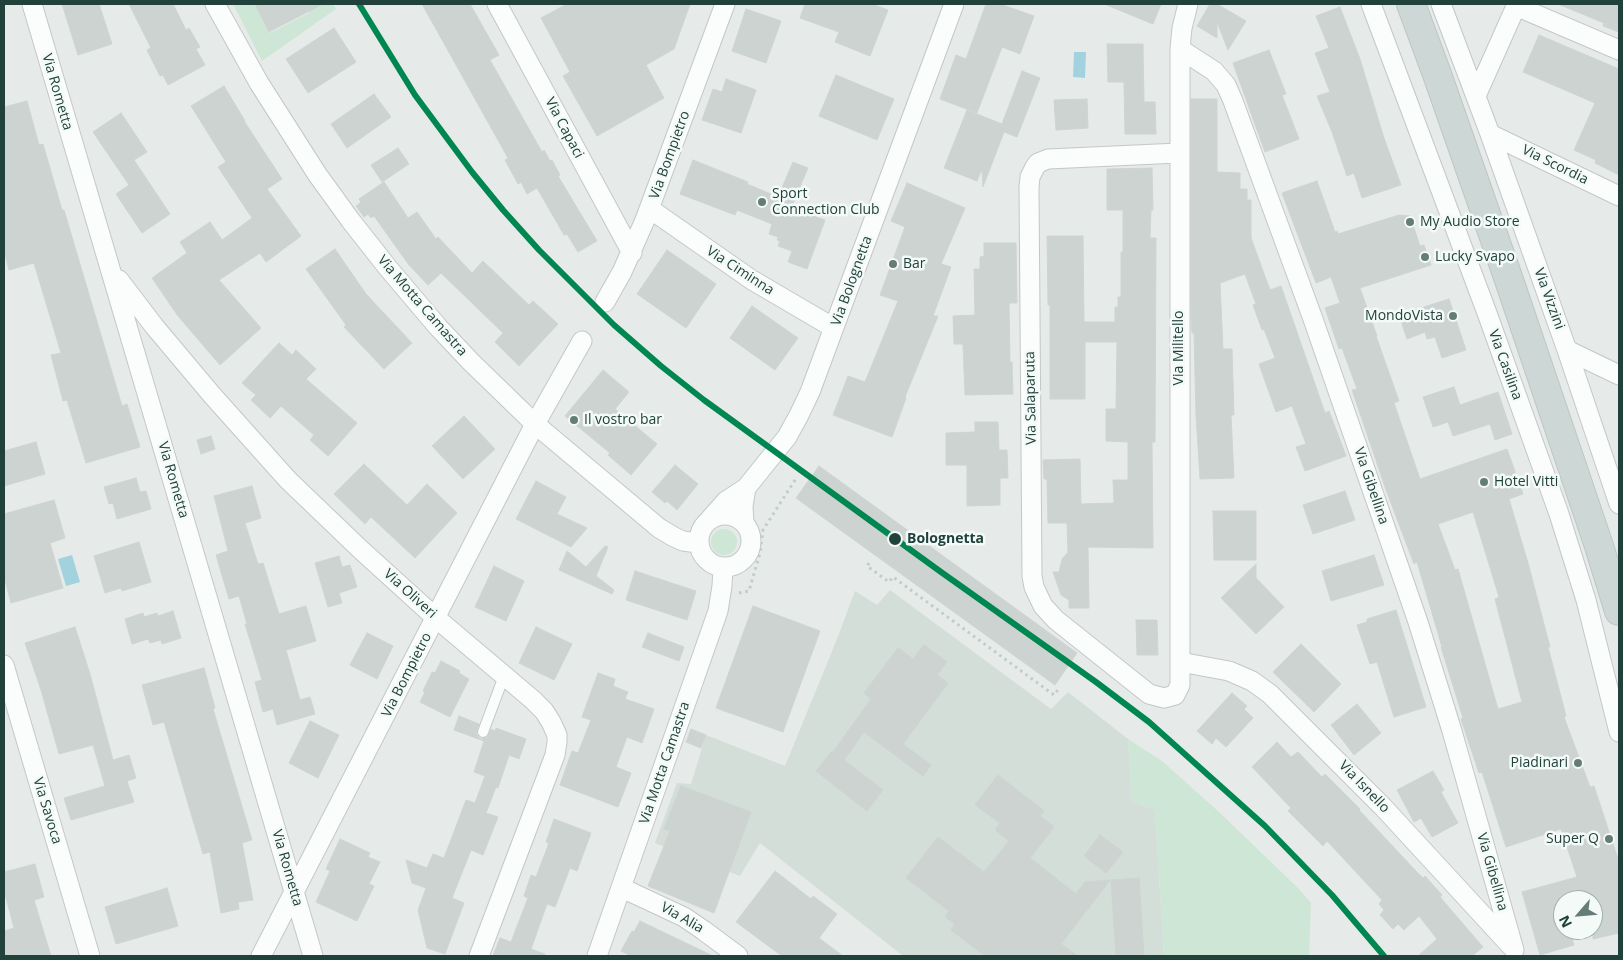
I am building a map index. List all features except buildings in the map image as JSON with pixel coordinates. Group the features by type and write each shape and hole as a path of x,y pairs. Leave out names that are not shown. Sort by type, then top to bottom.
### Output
{"main road":[{"path":"1411,4 1515,297 1619,611"}],"street":[{"name":"Via Rometta","path":"32,4 313,956"},
{"name":"Via Motta Camastra","path":"215,4 250,68 317,174 402,286 438,327 535,424 659,528 674,538 698,543"},
{"name":"Via Capaci","path":"496,4 632,253"},
{"name":"Via Bompietro","path":"605,302 632,253 650,209 725,4"},
{"name":"Via Bolognetta","path":"710,519 726,501 746,488 784,442 797,420 810,392 954,4"},
{"name":"Via Militello","path":"1178,692 1180,685 1180,49 1182,28 1188,4"},
{"name":"Via Casilina","path":"1371,4 1484,304 1559,514 1586,600 1619,732"},
{"path":"1476,96 1516,5 1619,50"},
{"name":"Via Vizzini","path":"1422,32 1444,12 1490,134 1567,350 1619,504"},
{"name":"Via Gibellina","path":"1180,49 1214,71 1222,79 1232,96 1313,319 1418,622 1517,953"},
{"name":"Via Scordia","path":"1490,134 1619,196"},
{"name":"Via Salaparuta","path":"1178,692 1172,697 1164,698 1149,694 1051,616 1039,600 1034,586 1032,576 1029,187 1030,177 1035,167 1038,163 1048,159 1179,152"},
{"name":"Via Ciminna","path":"650,209 745,276 834,328"},
{"name":"Via Oliveri","path":"112,272 154,326 278,469 348,538 436,618 544,711 554,728 557,742 555,755 479,956"},
{"name":"Via Bompietro","path":"262,956 535,424 582,341"},
{"path":"1567,350 1619,375"},
{"path":"744,523 743,506 746,488"},
{"path":"719,515 737,517 750,530 751,549 747,557 740,564 723,568 714,566 706,560 698,543 699,534 710,519 719,515"},
{"name":"Via Motta Camastra","path":"597,956 718,611 723,568"},
{"name":"Via Isnello","path":"1180,662 1229,670 1252,681 1270,694 1383,807 1517,953"},
{"name":"Via Savoca","path":"4,665 90,956"},
{"name":"Via Alia","path":"622,888 684,918 738,956"}],"lane":[{"path":"483,732 504,676"}],"path":[{"path":"721,595 749,591 760,553 763,530 797,476"},
{"path":"869,563 867,566 889,582 893,577 1054,695 1060,687"}],"shaded area":[{"path":"890,590 1051,709 1068,692 1128,739 1132,801 1155,810 1164,956 903,956 760,843 740,876 655,843 677,783 691,784 706,735 785,766 855,591 877,605"}],"green space":[{"path":"233,4 255,4 270,33 309,13 304,4 333,4 336,9 262,61"},
{"path":"724,529 733,533 737,542 733,551 724,555 715,551 711,542 715,533"},
{"path":"1128,739 1162,761 1219,812 1298,888 1311,903 1309,956 1164,956 1155,810 1132,801"}],"water":[{"path":"1074,52 1086,52 1085,78 1073,77"},
{"path":"72,555 80,582 66,586 58,559"}],"transit line":[{"path":"359,4 415,95 472,172 539,250 614,325 704,400 1149,722 1265,826 1332,895 1384,956"}],"place":[{"name":"Sport Connection Club","path":"762,202"},
{"name":"My Audio Store","path":"1410,222"},
{"name":"Lucky Svapo","path":"1425,257"},
{"name":"Bar","path":"893,264"},
{"name":"MondoVista","path":"1453,316"},
{"name":"Il vostro bar","path":"574,420"},
{"name":"Hotel Vitti","path":"1484,482"},
{"name":"Bolognetta","path":"895,539"},
{"name":"Piadinari","path":"1578,763"},
{"name":"Super Q","path":"1609,839"}]}
